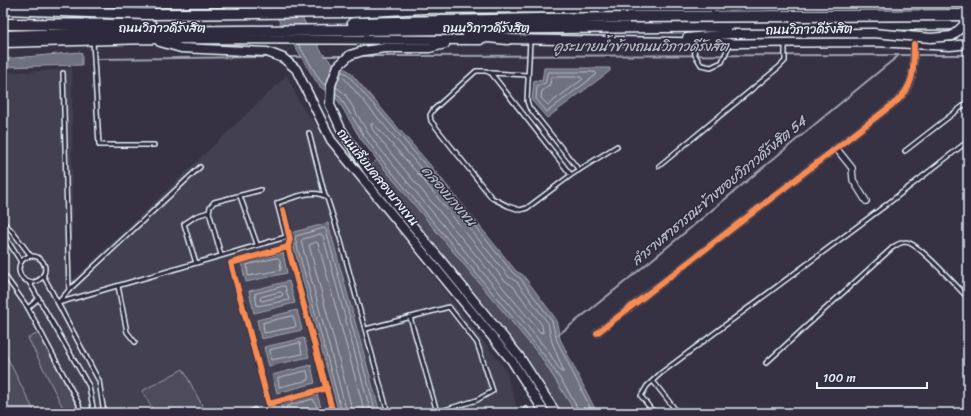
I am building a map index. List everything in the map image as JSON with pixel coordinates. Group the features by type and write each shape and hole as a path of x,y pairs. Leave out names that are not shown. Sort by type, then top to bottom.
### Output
{"highway":[{"name":"ถนนวิภาวดีรังสิต","path":"3,3 258,8 348,8 406,3 442,3"},
{"path":"3,8 186,14 351,12 424,8 968,4"},
{"path":"3,24 309,24 629,17 968,14"},
{"path":"3,31 35,24"},
{"name":"ถนนวิภาวดีรังสิต","path":"3,36 140,32 275,35 314,30 968,24"},
{"path":"421,30 508,39"}],"main road":[{"path":"654,41 730,34 873,33 931,38 952,36 964,25 966,12 963,3"},
{"name":"ถนนวิภาวดีรังสิต","path":"3,43 275,35 320,40 508,39 654,41 730,44 876,42 914,52 968,44"},
{"name":"ถนนเลียบคลองบางเขน","path":"150,39 181,48 230,49 267,52 283,58 296,69 331,140 512,361 545,413"},
{"name":"ถนนเลียบคลองบางเขน","path":"460,40 429,48 385,48 350,55 338,66 331,85 330,104 341,129 368,171 519,356 556,413"}],"street":[{"path":"597,333 907,92 911,82 914,52"},
{"path":"836,148 852,168 853,180 866,201"}],"lane":[{"path":"530,40 526,97 529,107 579,170"},
{"path":"94,41 99,145 154,145"},
{"path":"692,42 696,58 701,65 706,67 717,66 724,59 730,44"},
{"path":"658,166 779,68 785,60 785,43"},
{"path":"528,75 476,71 433,110 430,115 431,121 492,198 501,204 520,210 534,204 571,175 618,146"},
{"path":"63,73 69,290"},
{"path":"491,73 571,175"},
{"path":"905,151 968,102"},
{"path":"309,133 325,196 340,238 388,413"},
{"path":"654,413 641,396 647,386 968,141"},
{"path":"58,303 69,290 200,167"},
{"path":"221,256 209,212 210,207 214,202 261,190"},
{"path":"58,303 221,256 257,244 286,238 277,203 313,193 325,196"},
{"path":"240,196 257,244"},
{"path":"196,263 184,224 196,216 209,212"},
{"path":"3,222 12,231 31,256 42,261 45,267 44,276 99,381 104,413"},
{"path":"3,233 21,262"},
{"path":"766,363 892,248 900,244 907,242 921,250 968,298"},
{"path":"31,256 21,262 19,270 20,276 28,282 39,298 89,386 93,411 86,413"},
{"path":"3,273 28,308 79,404 80,413"},
{"path":"28,282 37,282 44,276"},
{"path":"118,286 127,332 135,342"},
{"path":"28,308 39,298"},
{"path":"366,329 410,317 449,307 477,343 493,390 477,400 436,413 410,317"},
{"path":"653,381 678,413"},
{"path":"526,409 528,413"},
{"path":"250,413 254,410 256,413"}],"shaded area":[{"path":"72,69 72,281 287,75 300,104 505,369 519,413 3,413 3,73"},
{"path":"377,160 541,357 576,413 561,413 510,340 369,167"},
{"path":"39,333 77,407 65,412 28,338"},
{"path":"3,349 35,413 3,413"},
{"path":"183,369 206,413 155,413 142,391"}],"water":[{"name":"คลองบางเขน","path":"268,3 294,3 321,51 330,61 349,71 431,166 516,271 523,275 556,319 560,339 597,413 576,413 541,357 377,160 360,138 337,99 319,86"},
{"path":"80,52 82,54 82,65 3,67 3,59"},
{"path":"544,68 610,68 610,71 547,118 532,101 534,80 542,81"},
{"path":"328,223 380,413 339,413 290,233"},
{"path":"283,253 287,273 246,282 241,263"},
{"path":"289,281 295,303 254,313 249,291"},
{"path":"297,310 302,330 261,339 257,320"},
{"path":"304,338 309,357 269,366 264,347"},
{"path":"311,365 315,383 277,393 272,375"},
{"path":"317,394 322,411 313,413 283,413 280,403"}],"waterway":[{"name":"คูระบายน้ำข้างถนนวิภาวดีรังสิต","path":"357,56 968,55"},
{"name":"คูระบายน้ำข้างถนนวิภาวดีรังสิต","path":"325,56 344,56"},
{"name":"ลำรางสาธารณะข้างซอยวิภาวดีรังสิต 54","path":"558,335 644,266 898,56"},
{"path":"99,59 270,57"},
{"path":"287,57 302,57"}],"cycle path":[{"path":"597,333 897,101 908,88 912,75 914,44"},
{"path":"283,210 290,239 288,247 333,413"},
{"path":"288,247 231,263 268,401 269,404 327,388"}]}
